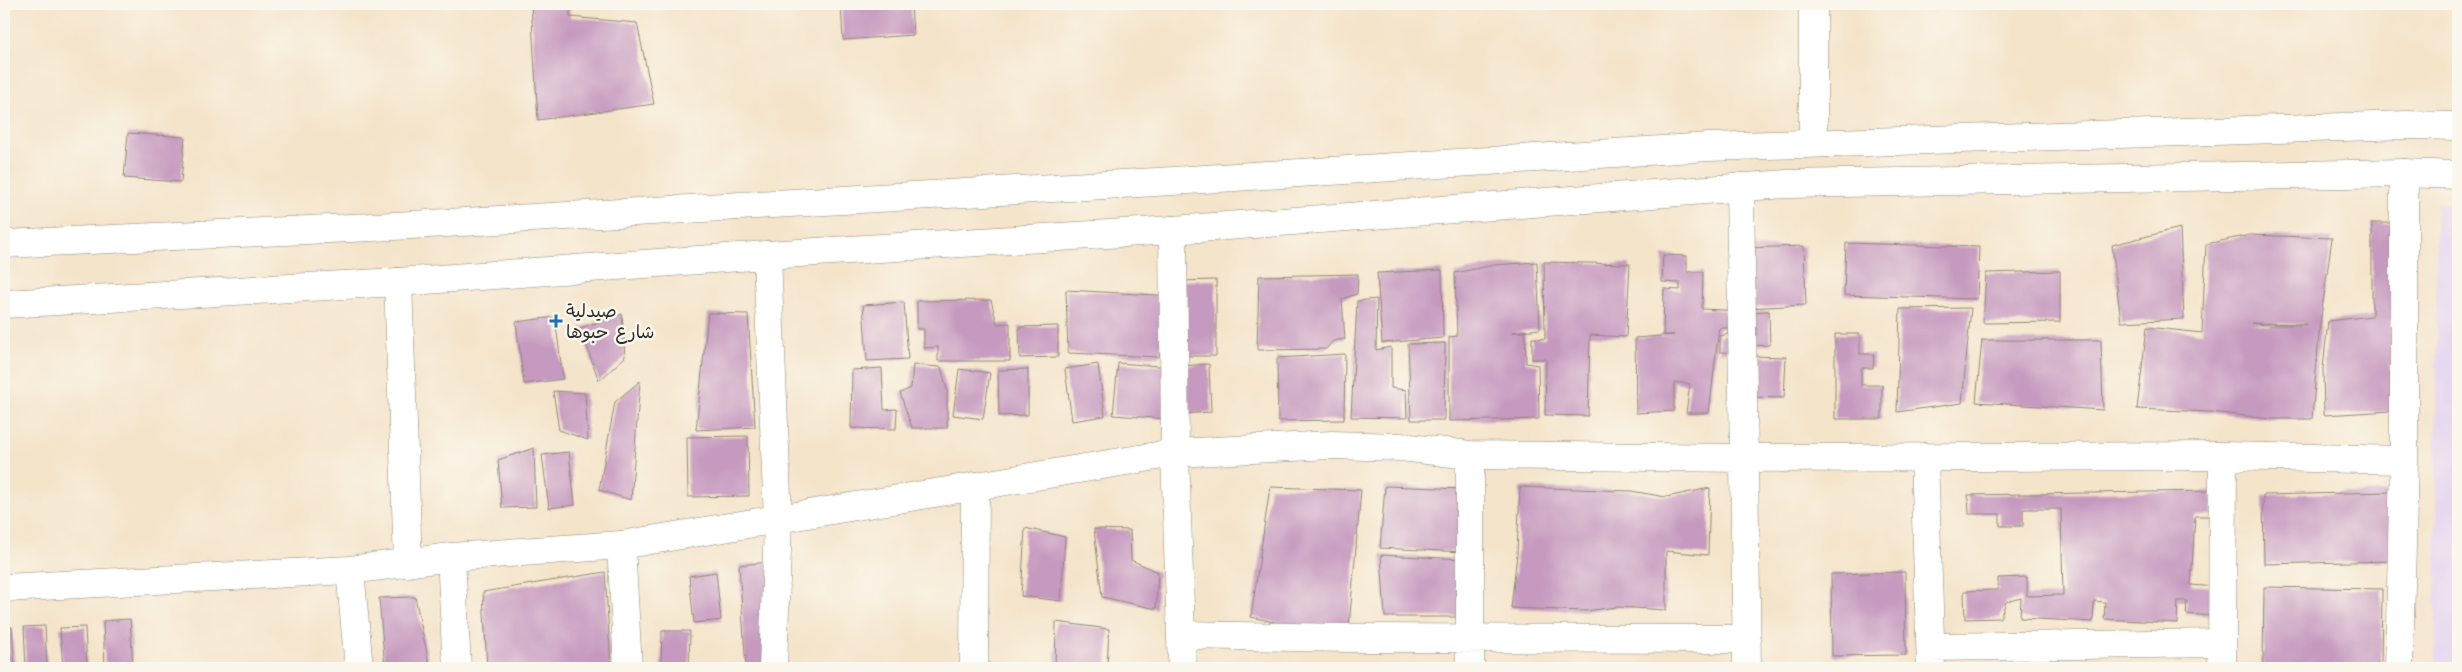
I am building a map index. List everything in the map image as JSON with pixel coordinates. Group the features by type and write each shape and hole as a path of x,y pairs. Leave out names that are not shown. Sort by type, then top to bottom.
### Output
{"street":[{"path":"1813,4 1813,142"},
{"path":"4,244 394,226 1813,142 2406,125 2458,126"},
{"path":"2399,668 2404,460 2404,173"},
{"path":"4,304 398,282 768,255 1173,230 1787,184 2404,173 2458,175"},
{"path":"1740,187 1747,668"},
{"path":"1173,230 1175,453 1182,668"},
{"path":"768,255 778,520 773,668"},
{"path":"398,282 408,563"},
{"path":"4,588 350,570 451,557 621,545 1175,453 1331,445 1401,447 1470,455 1744,458 2224,456 2404,460"},
{"path":"1470,455 1470,668"},
{"path":"1924,457 1931,657 2222,655 2224,456"},
{"path":"974,486 974,668"},
{"path":"621,545 628,668"},
{"path":"451,557 457,668"},
{"path":"350,570 359,668"},
{"path":"1182,635 1746,639"}],"shaded area":[{"path":"2436,203 2458,204 2458,668 2436,668"}],"building":[{"path":"531,4 570,4 570,17 637,23 654,104 538,120"},
{"path":"841,4 911,4 913,35 843,40"},
{"path":"128,133 185,137 181,182 124,178"},
{"path":"2372,223 2392,223 2392,411 2324,415 2323,368 2328,321 2372,316"},
{"path":"2180,228 2184,319 2121,322 2112,245"},
{"path":"2250,235 2332,238 2320,324 2312,419 2270,419 2212,412 2137,409 2147,327 2202,333 2206,244","holes":["2251,323 2306,324 2265,325"]},
{"path":"1846,243 1979,247 1977,299 1844,295"},
{"path":"1804,246 1806,305 1747,308 1745,248"},
{"path":"1663,255 1687,256 1687,272 1703,272 1702,309 1741,311 1740,353 1720,352 1720,336 1728,334 1728,328 1719,328 1709,413 1686,413 1690,384 1674,382 1674,411 1636,413 1635,338 1674,335 1663,335 1664,289 1680,290 1680,283 1662,282"},
{"path":"1537,262 1540,329 1513,332 1525,332 1526,363 1538,365 1539,419 1449,421 1449,337 1457,336 1455,273 1494,265"},
{"path":"1544,262 1630,264 1626,337 1590,335 1588,416 1545,415 1546,359 1532,359 1532,338 1545,339"},
{"path":"1442,270 1443,338 1382,343 1377,273"},
{"path":"2060,271 2060,322 1983,323 1986,273"},
{"path":"1358,274 1357,294 1342,299 1345,339 1333,341 1326,349 1257,350 1259,276"},
{"path":"1216,280 1216,356 1177,356 1177,281"},
{"path":"1066,290 1174,296 1159,357 1068,353"},
{"path":"1377,299 1376,350 1391,347 1391,388 1406,390 1407,418 1351,417 1357,301"},
{"path":"991,300 997,324 1010,323 1010,361 938,361 938,347 924,348 924,329 917,329 917,301"},
{"path":"904,302 908,359 867,361 863,305"},
{"path":"1971,308 1962,403 1897,412 1900,309"},
{"path":"1769,311 1770,345 1745,346 1744,312"},
{"path":"708,313 748,314 755,427 696,430"},
{"path":"622,314 625,357 599,381 580,328"},
{"path":"555,317 563,379 524,384 516,322"},
{"path":"1058,326 1058,357 1020,358 1019,327"},
{"path":"1835,334 1860,334 1860,354 1874,354 1873,368 1861,368 1861,385 1882,385 1882,419 1835,419"},
{"path":"1982,340 2101,340 2103,410 1976,402"},
{"path":"1445,343 1444,420 1411,420 1408,344"},
{"path":"1345,354 1344,420 1278,421 1277,358"},
{"path":"1747,356 1786,357 1784,398 1746,397"},
{"path":"1118,363 1171,367 1166,419 1113,415"},
{"path":"1098,364 1105,416 1072,421 1065,369"},
{"path":"1209,364 1211,412 1182,414 1180,366"},
{"path":"913,365 941,367 947,390 947,428 912,428 900,393 911,388"},
{"path":"882,368 884,410 897,409 896,429 851,428 852,370"},
{"path":"959,369 990,373 983,419 953,415"},
{"path":"1028,369 1028,415 999,416 998,370"},
{"path":"640,381 631,500 599,490 615,402"},
{"path":"553,391 585,393 588,440 559,430"},
{"path":"748,436 749,496 688,497 687,437"},
{"path":"534,448 536,507 502,508 498,460"},
{"path":"569,452 575,505 549,508 542,455"},
{"path":"1385,486 1464,489 1463,552 1380,548"},
{"path":"1270,487 1361,490 1348,638 1251,617"},
{"path":"1520,487 1631,491 1666,497 1710,488 1708,555 1666,551 1666,610 1617,607 1585,611 1511,608 1517,554"},
{"path":"2212,491 2212,516 2195,516 2191,585 2216,587 2214,616 2186,614 2187,601 2178,601 2177,623 2104,619 2105,602 2094,601 2093,622 2020,618 2021,598 2006,602 2000,618 1965,619 1964,591 1998,590 1998,578 2027,577 2027,596 2063,595 2061,509 2023,509 2023,526 2000,526 2000,514 1969,514 1968,495"},
{"path":"2390,492 2391,561 2264,564 2263,495"},
{"path":"1025,528 1065,537 1061,601 1021,596"},
{"path":"1094,529 1130,530 1131,560 1158,572 1156,609 1102,597"},
{"path":"1381,555 1464,559 1461,617 1385,617"},
{"path":"769,562 773,613 759,615 777,614 780,668 746,668 739,565"},
{"path":"605,572 611,668 487,668 483,592"},
{"path":"716,572 721,620 694,623 689,576"},
{"path":"1905,572 1906,655 1832,656 1831,574"},
{"path":"2264,587 2382,589 2381,668 2263,668"},
{"path":"415,597 430,668 385,668 379,598"},
{"path":"130,619 133,668 105,668 103,621"},
{"path":"1056,622 1109,629 1107,668 1055,668"},
{"path":"45,626 47,668 26,668 24,627"},
{"path":"4,627 12,627 15,668 4,668"},
{"path":"85,627 87,668 63,668 60,628"},
{"path":"662,631 690,631 689,668 661,668"},
{"path":"1435,666 1435,668 1335,668 1335,667"}],"place":[{"name":"صيدلية شارع حبوها","path":"556,321"}]}
